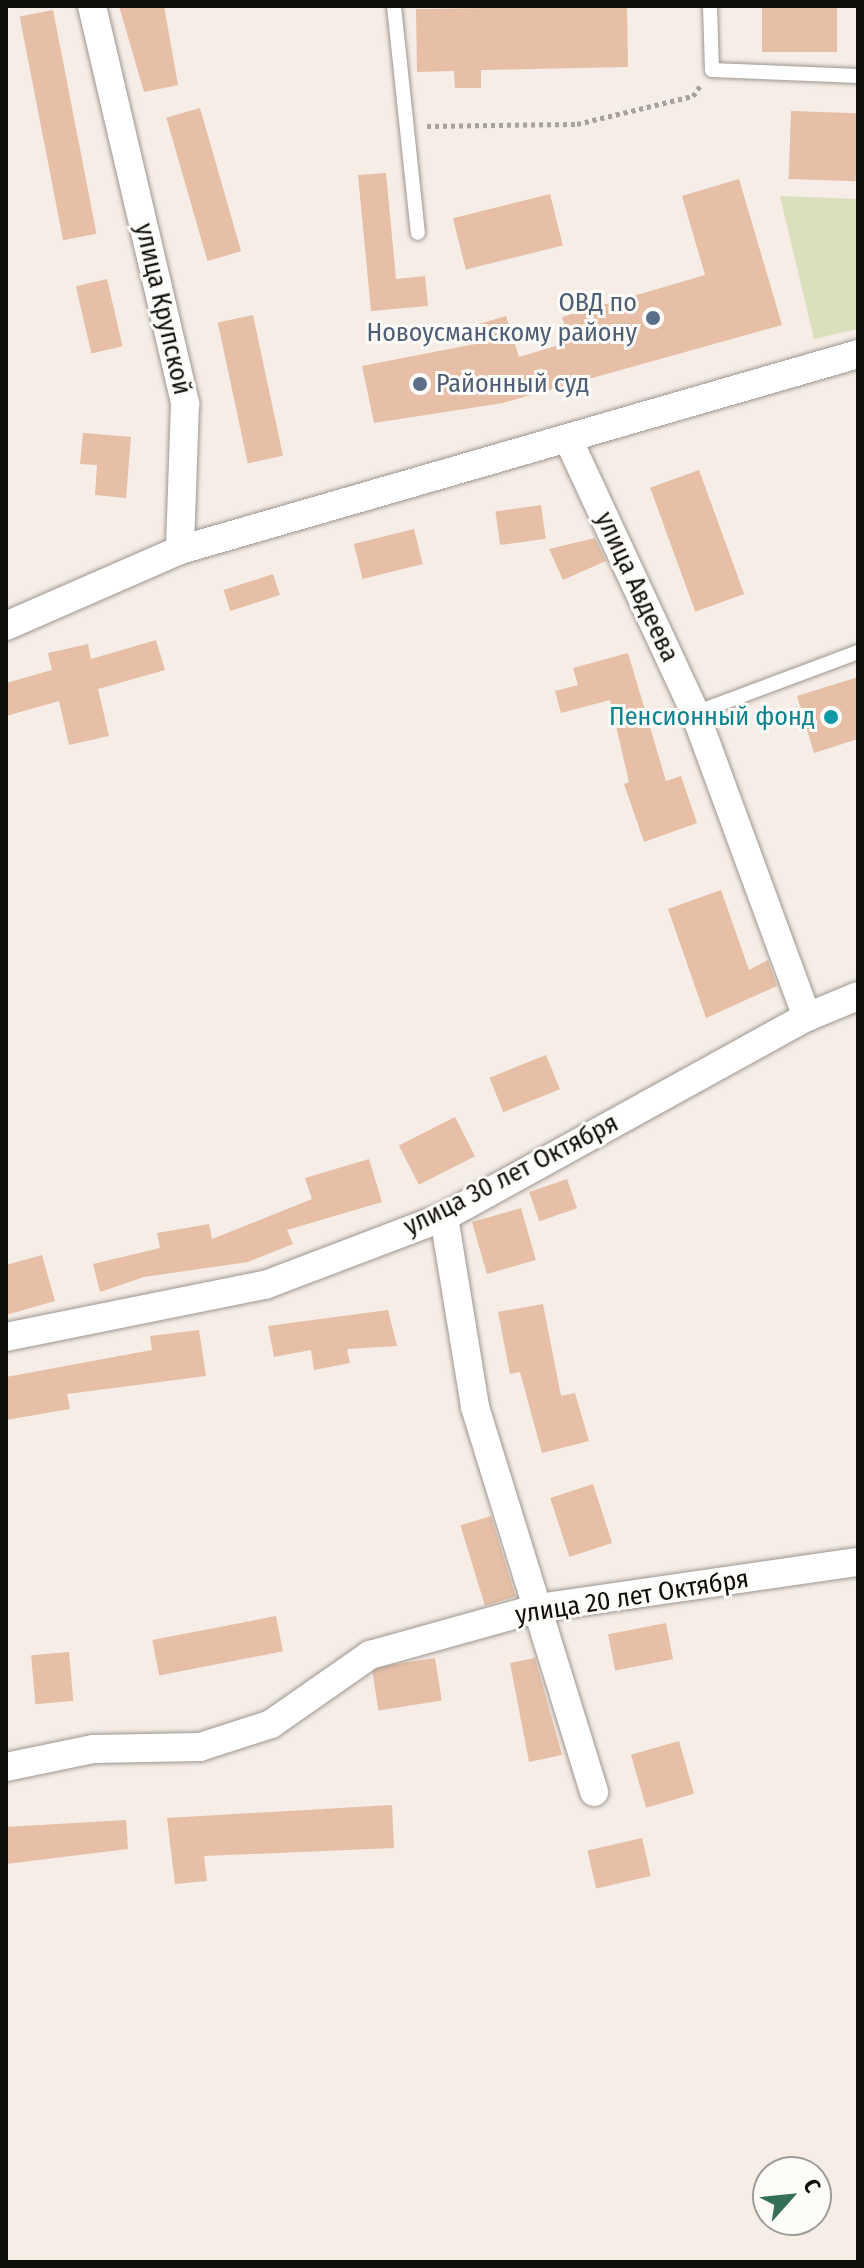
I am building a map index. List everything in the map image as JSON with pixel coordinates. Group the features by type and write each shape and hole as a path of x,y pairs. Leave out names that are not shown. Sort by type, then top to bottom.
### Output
{"street":[{"name":"улица Крупской","path":"92,6 185,404 180,550"},
{"path":"6,626 180,550 569,441 858,354"},
{"name":"улица Авдеева","path":"569,441 695,713 807,1017"},
{"name":"улица 30 лет Октября","path":"6,1337 265,1285 444,1217 807,1017 858,996"},
{"path":"444,1217 475,1407 594,1792"},
{"name":"улица 20 лет Октября","path":"6,1767 93,1749 200,1747 271,1724 370,1655 538,1608 858,1562"}],"lane":[{"path":"394,6 402,127 418,233"},
{"path":"710,6 712,70 858,76"},
{"path":"695,713 858,652"}],"path":[{"path":"402,127 577,124 693,96 712,70"}],"green space":[{"path":"780,196 858,199 858,329 814,339"}],"building":[{"path":"119,6 164,6 178,85 144,92"},
{"path":"627,6 628,67 481,70 481,88 455,88 454,71 417,72 416,9"},
{"path":"762,6 837,6 837,52 762,52"},
{"path":"53,10 97,234 63,240 20,16"},
{"path":"200,108 241,251 207,261 166,118"},
{"path":"791,111 858,113 856,181 789,179"},
{"path":"386,173 396,279 425,276 428,306 371,311 358,175"},
{"name":"ОВД по Новоусманскому району","path":"739,179 782,325 503,403 374,423 362,366 485,342 479,324 506,316 519,357 569,342 562,317 705,275 682,196"},
{"path":"550,194 563,245 466,270 453,218"},
{"path":"107,279 123,346 91,353 76,286"},
{"path":"253,315 283,456 248,463 218,322"},
{"path":"83,433 131,437 126,498 95,495 97,465 80,464"},
{"path":"699,470 744,594 695,612 650,488"},
{"path":"541,505 546,539 500,545 495,511"},
{"path":"414,529 423,564 363,579 354,544"},
{"path":"595,538 606,561 563,580 549,549"},
{"path":"273,574 280,595 230,611 224,590"},
{"path":"156,640 165,670 98,689 109,736 69,745 59,701 6,716 6,683 52,670 48,653 88,644 91,659"},
{"path":"628,653 666,781 681,776 697,823 644,842 624,784 629,782 610,700 561,713 555,691 578,685 573,668"},
{"name":"Пенсионный фонд","path":"858,677 858,739 814,753 797,696"},
{"path":"721,890 749,970 768,960 777,986 706,1018 668,909"},
{"path":"546,1055 560,1089 503,1112 489,1078"},
{"path":"455,1117 475,1156 419,1185 399,1146"},
{"path":"369,1159 382,1202 287,1230 293,1244 248,1262 144,1277 100,1292 93,1264 160,1248 157,1233 209,1224 212,1239 312,1199 305,1178"},
{"path":"567,1179 577,1208 539,1221 529,1192"},
{"path":"521,1208 536,1260 487,1274 472,1222"},
{"path":"42,1255 55,1301 6,1315 6,1265"},
{"path":"543,1304 561,1396 575,1393 589,1441 542,1453 520,1372 510,1374 498,1312"},
{"path":"388,1310 397,1346 347,1349 350,1363 314,1370 311,1350 274,1357 268,1326"},
{"path":"199,1330 206,1376 67,1394 70,1409 6,1420 6,1377 152,1350 150,1336"},
{"path":"593,1484 612,1543 569,1557 550,1498"},
{"path":"491,1516 516,1596 485,1606 460,1525"},
{"path":"276,1616 283,1651 159,1675 152,1640"},
{"path":"666,1623 673,1659 615,1671 608,1634"},
{"path":"69,1652 73,1701 35,1704 31,1655"},
{"path":"435,1658 442,1700 379,1710 372,1668"},
{"path":"535,1658 562,1755 529,1762 510,1663"},
{"path":"679,1741 694,1794 646,1808 631,1755"},
{"path":"392,1805 394,1848 204,1856 207,1881 175,1884 167,1818"},
{"path":"126,1820 128,1849 6,1864 6,1827"},
{"path":"642,1838 651,1876 596,1889 587,1851"}],"place":[{"name":"ОВД по Новоусманскому району","path":"653,318"},
{"name":"Районный суд","path":"420,384"},
{"name":"Пенсионный фонд","path":"831,717"}]}
